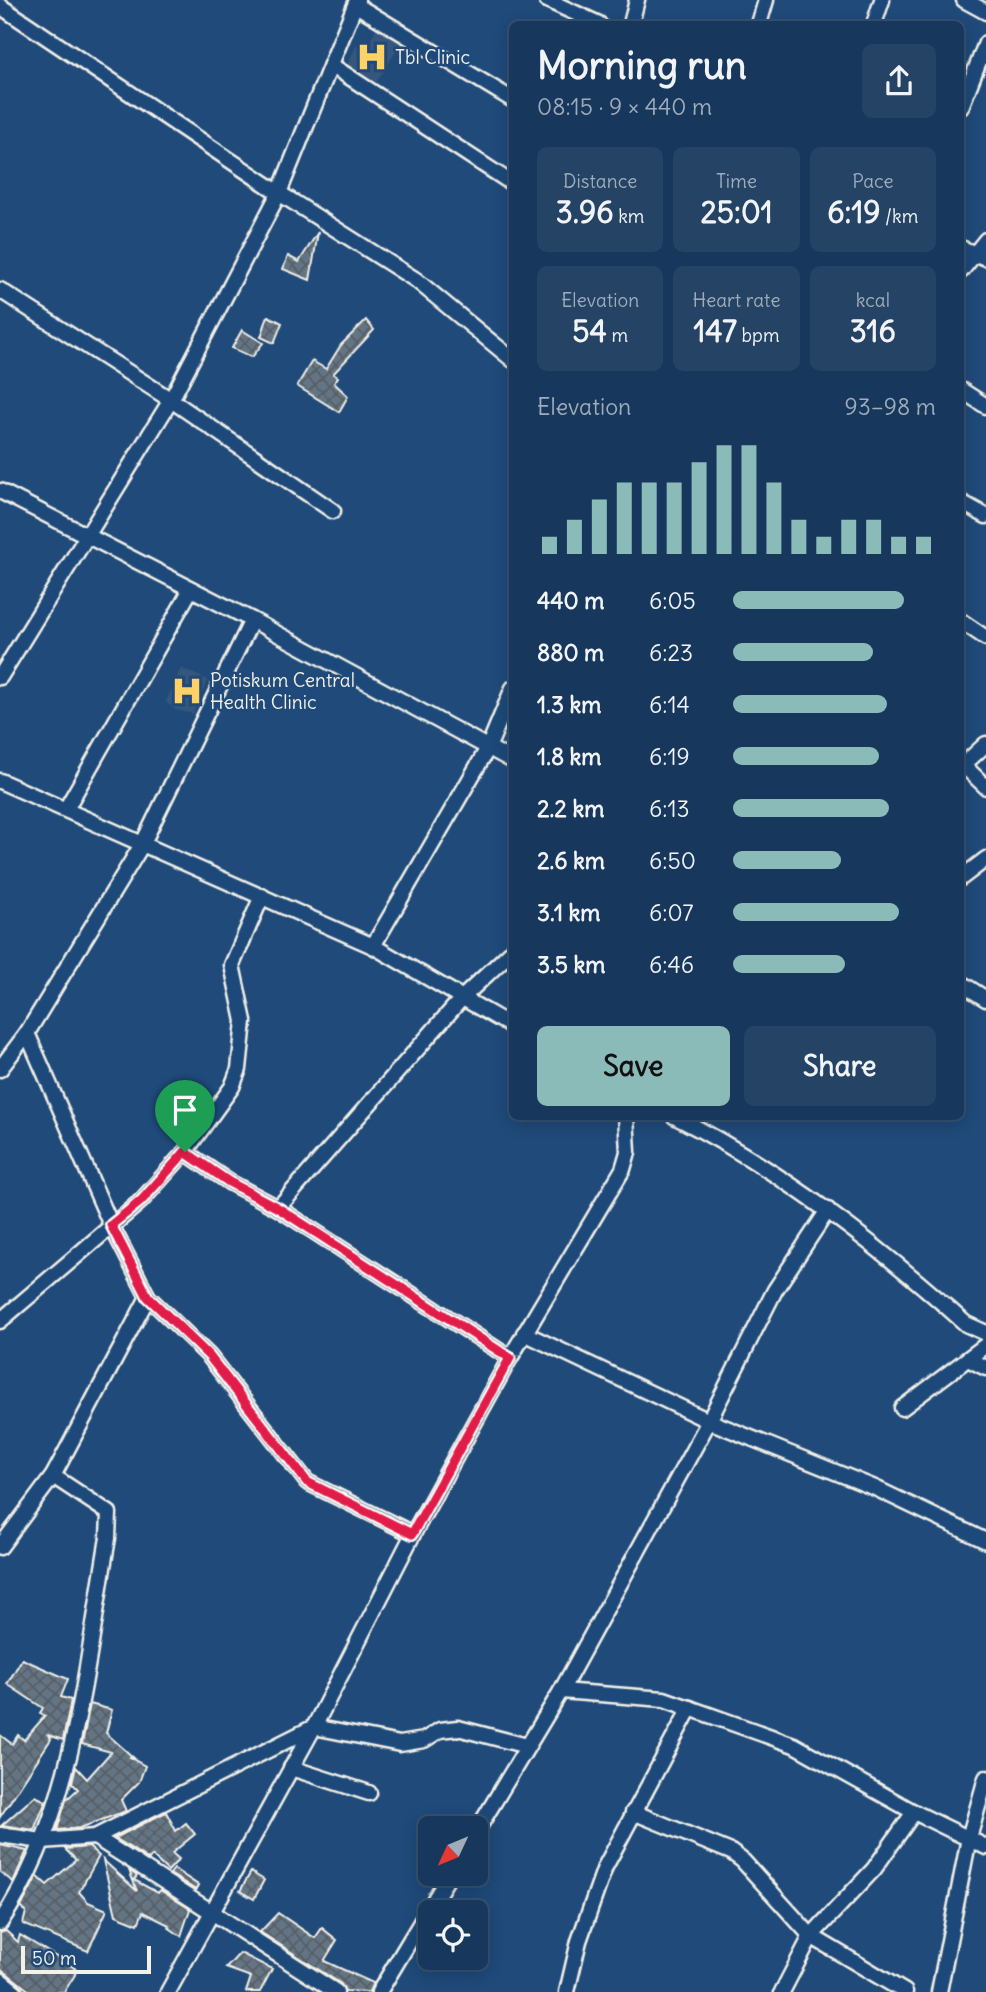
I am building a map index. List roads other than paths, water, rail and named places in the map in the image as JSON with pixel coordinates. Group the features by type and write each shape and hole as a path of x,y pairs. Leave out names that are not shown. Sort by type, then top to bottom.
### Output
{"street":[{"path":"547,0 592,21"},
{"path":"632,21 637,0"},
{"path":"760,21 766,0"},
{"path":"875,21 882,0"},
{"path":"964,0 986,12"},
{"path":"0,677 171,401 279,193 356,2 509,98"},
{"path":"0,6 279,193 416,280 509,357"},
{"path":"964,99 986,43"},
{"path":"331,65 509,181"},
{"path":"964,269 981,255 986,240"},
{"path":"964,249 981,255"},
{"path":"0,290 333,511"},
{"path":"964,392 986,406"},
{"path":"0,491 252,620 509,759"},
{"path":"964,504 986,516"},
{"path":"66,809 191,589"},
{"path":"0,1069 27,1033 143,843 252,620"},
{"path":"964,623 986,638"},
{"path":"373,946 488,748 509,698"},
{"path":"964,763 986,744"},
{"path":"964,767 986,787"},
{"path":"0,781 373,946 509,1025"},
{"path":"964,876 986,859"},
{"path":"0,1321 141,1201 185,1152 232,1087 239,1069 244,1021 232,965 262,896"},
{"path":"278,1208 462,998 509,954"},
{"path":"973,991 986,981"},
{"path":"27,1033 111,1225 148,1297 209,1356 307,1482 412,1534"},
{"path":"167,1992 314,1727 412,1534 524,1333 623,1169 628,1152 626,1120"},
{"path":"682,1120 725,1142 828,1210 966,1324 986,1333"},
{"path":"185,1152 229,1182 278,1208 510,1358"},
{"path":"485,1816 561,1691 709,1421 775,1290 828,1210"},
{"path":"0,1547 53,1476 148,1297"},
{"path":"524,1333 709,1421 875,1488 986,1541"},
{"path":"902,1408 986,1345"},
{"path":"968,1359 986,1368"},
{"path":"0,1923 19,1895 60,1792 78,1715 108,1538 109,1513 53,1476"},
{"path":"561,1691 648,1697 690,1708 794,1745 914,1812 986,1847"},
{"path":"567,1992 579,1941 605,1867 690,1708"},
{"path":"0,1835 42,1841 95,1838 314,1727 400,1744 424,1740 440,1730 458,1728 527,1746"},
{"path":"291,1768 369,1793"},
{"path":"939,1992 970,1838 986,1778"},
{"path":"633,1812 731,1852 743,1861 811,1936 901,1991"},
{"path":"782,1992 811,1936 874,1868 914,1812"},
{"path":"95,1838 336,1992"},
{"path":"380,1992 443,1886"},
{"path":"0,1980 15,1992"}],"place":[{"name":"Tbl Clinic","path":"372,57"},
{"name":"Potiskum Central Health Clinic","path":"187,691"}]}
